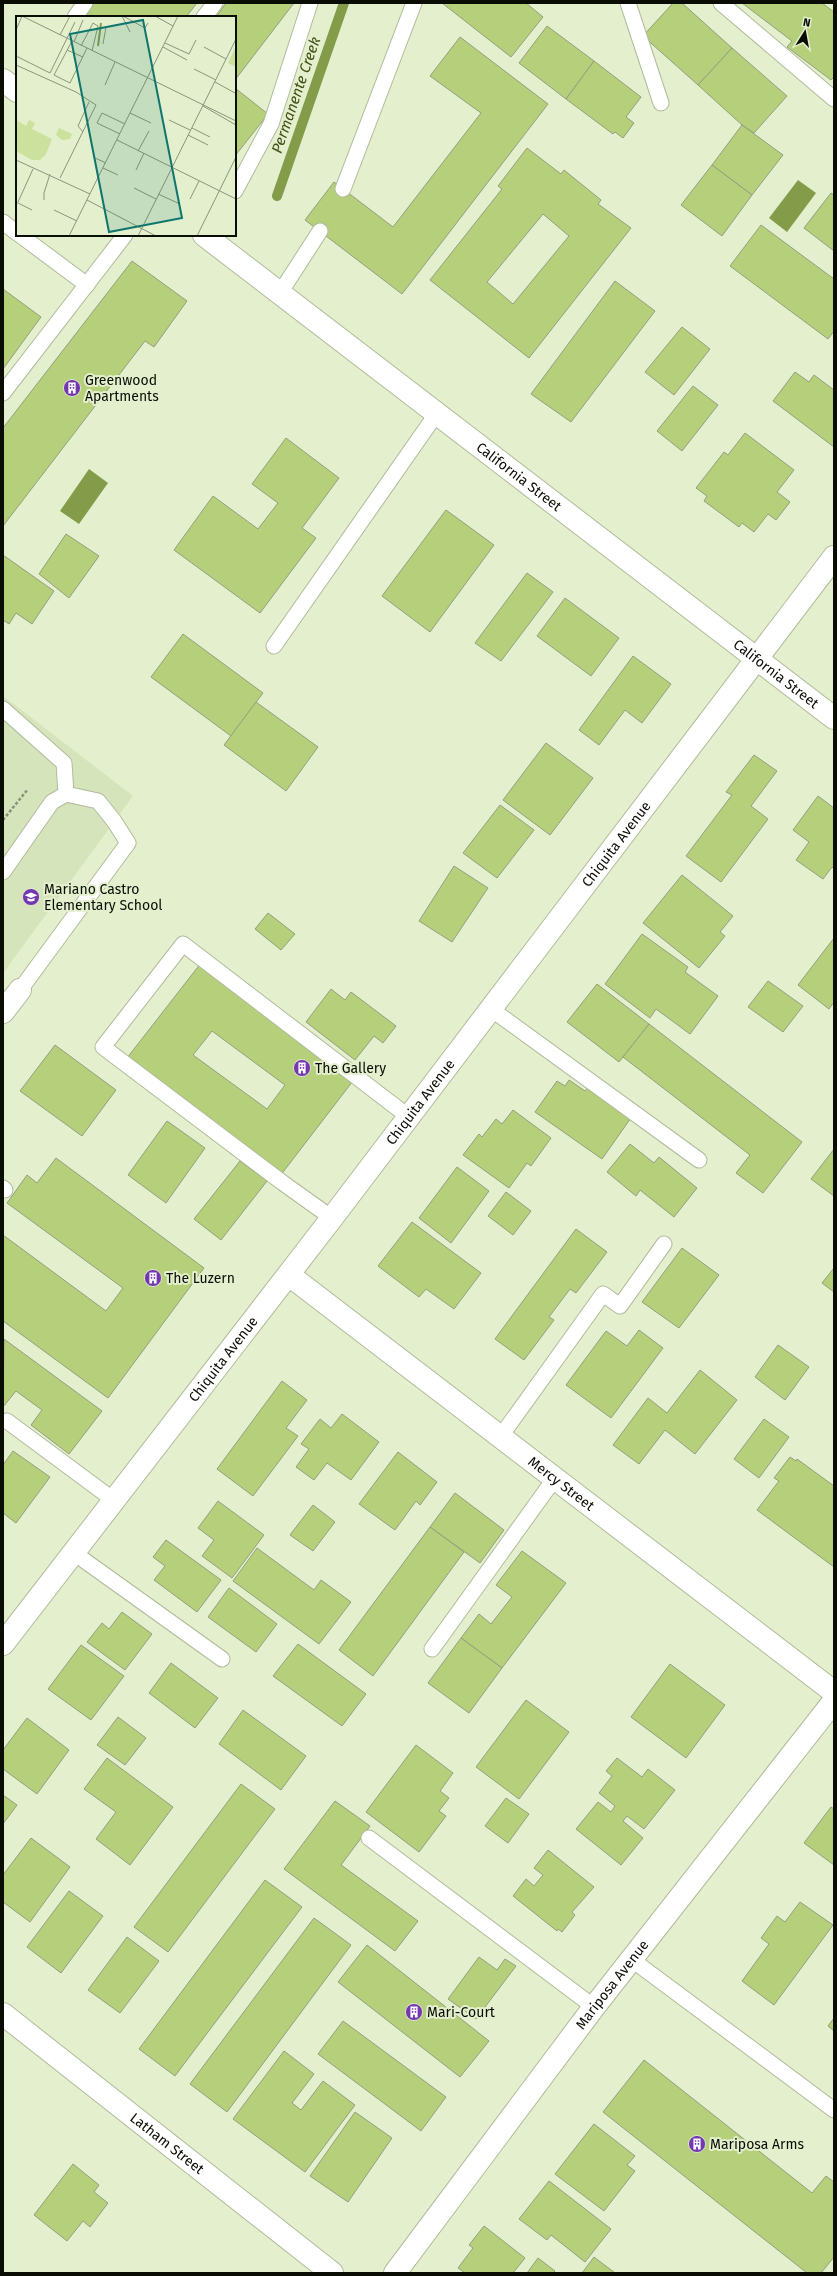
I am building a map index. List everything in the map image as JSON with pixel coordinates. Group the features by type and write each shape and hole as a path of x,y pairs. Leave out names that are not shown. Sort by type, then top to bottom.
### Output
{"street":[{"path":"3,80 16,90"},
{"name":"California Street","path":"208,236 280,293 834,718"},
{"name":"Chiquita Avenue","path":"3,1644 289,1275 834,557"},
{"path":"3,1012 20,990"},
{"name":"Mercy Street","path":"289,1275 834,1692"},
{"name":"Mariposa Avenue","path":"395,2273 594,2007 834,1701"},
{"name":"Latham Street","path":"3,2014 332,2273"}],"lane":[{"path":"76,16 85,3"},
{"path":"205,16 215,3"},
{"path":"236,189 271,124 310,3"},
{"path":"343,189 414,3"},
{"path":"628,3 661,103"},
{"path":"721,3 834,99"},
{"path":"3,222 16,231"},
{"path":"280,293 320,231"},
{"path":"21,236 86,285"},
{"path":"3,393 124,236"},
{"path":"274,646 437,413"},
{"path":"3,709 64,763 66,794"},
{"path":"3,872 52,802 66,794 98,801 114,821 128,843 20,990"},
{"path":"332,1218 264,1169 104,1047 183,944 367,1083 409,1117"},
{"path":"491,1009 698,1160"},
{"path":"501,1436 603,1294 620,1306 664,1244"},
{"path":"7,1421 115,1501"},
{"path":"432,1649 556,1478"},
{"path":"74,1553 222,1659"},
{"path":"369,1838 594,2007"},
{"path":"631,1959 834,2110"}],"shaded area":[{"path":"798,180 816,193 787,232 769,218"},
{"path":"89,469 108,483 79,524 60,511"},
{"name":"Mariano Castro Elementary School","path":"3,696 133,796 3,973"}],"building":[{"path":"94,3 197,3 187,16 84,16"},
{"path":"226,3 294,3 236,79 236,16 217,16"},
{"path":"442,3 526,3 543,17 511,57"},
{"path":"673,3 682,3 732,48 698,85 643,36"},
{"path":"742,3 822,3 834,12 834,77 831,80 787,47 792,41"},
{"path":"547,26 594,61 566,99 519,63"},
{"path":"460,37 548,104 402,294 305,220 334,182 393,227 481,113 430,76"},
{"path":"732,48 787,96 754,133 742,125 698,85"},
{"path":"594,61 641,97 626,117 634,123 623,138 615,132 613,134 566,99"},
{"path":"236,89 268,114 236,155"},
{"path":"742,125 783,155 752,195 712,165"},
{"path":"527,148 561,174 564,170 601,200 598,204 631,228 529,358 430,280 502,189 498,186","holes":["543,214 569,236 513,304 487,282"]},
{"path":"712,165 752,195 722,236 681,205"},
{"path":"831,193 834,195 834,251 804,228"},
{"path":"761,225 834,279 834,331 828,339 730,266"},
{"name":"Greenwood Apartments","path":"132,261 187,301 154,347 145,341 3,526 3,428"},
{"path":"615,281 655,311 571,422 531,394"},
{"path":"3,289 41,317 3,369"},
{"path":"682,327 710,349 674,395 645,372"},
{"path":"795,372 809,382 814,375 834,390 834,447 773,401"},
{"path":"693,386 718,405 682,451 657,431"},
{"path":"745,433 794,470 777,492 790,502 776,520 768,514 754,532 742,523 739,527 704,501 707,496 696,488 724,452 728,455"},
{"path":"286,438 339,478 302,528 316,538 260,613 174,550 213,496 258,529 278,503 252,484"},
{"path":"446,510 494,545 430,632 382,596"},
{"path":"66,534 99,556 69,598 39,574"},
{"path":"3,555 54,591 32,624 16,613 9,624 3,620"},
{"path":"527,573 553,592 501,661 475,643"},
{"path":"565,598 619,638 591,676 537,636"},
{"path":"183,634 263,693 231,736 151,677"},
{"path":"633,656 671,684 642,723 625,710 599,745 579,730"},
{"path":"256,702 318,747 286,791 224,745"},
{"path":"546,743 593,778 550,835 503,800"},
{"path":"754,755 777,771 751,806 768,819 721,882 686,856 732,795 726,792"},
{"path":"818,796 834,808 834,869 832,867 823,879 796,860 809,842 793,830"},
{"path":"500,805 534,830 497,878 463,853"},
{"path":"454,866 488,888 452,942 419,921"},
{"path":"682,875 733,916 720,932 725,936 699,968 643,923"},
{"path":"268,913 295,934 281,950 255,929"},
{"path":"642,934 688,967 685,972 718,996 690,1034 656,1009 650,1018 605,984"},
{"path":"834,938 834,1002 829,1009 798,985"},
{"name":"The Gallery","path":"201,963 356,1077 280,1176 127,1058","holes":["212,1031 285,1085 267,1109 193,1055"]},
{"path":"768,981 803,1006 783,1032 748,1007"},
{"path":"597,984 649,1024 619,1062 567,1022"},
{"path":"331,989 345,1000 351,992 396,1026 383,1043 374,1036 355,1060 306,1022"},
{"path":"649,1024 802,1142 763,1193 736,1173 750,1155 623,1057"},
{"path":"55,1045 116,1090 82,1136 20,1091"},
{"path":"569,1080 585,1091 590,1085 633,1115 602,1159 535,1112 557,1081 565,1086"},
{"path":"513,1110 551,1138 531,1166 527,1163 509,1188 463,1155 479,1134 482,1137 496,1119 502,1124"},
{"path":"167,1121 205,1148 166,1203 128,1175"},
{"path":"630,1144 654,1163 659,1157 697,1188 674,1217 640,1190 636,1196 607,1172"},
{"path":"834,1149 834,1196 811,1179"},
{"name":"The Luzern","path":"56,1158 204,1268 108,1398 3,1321 3,1235 106,1311 123,1288 7,1203 27,1175 37,1183"},
{"path":"240,1161 267,1181 221,1240 194,1219"},
{"path":"457,1167 489,1191 451,1243 419,1218"},
{"path":"506,1192 531,1211 513,1235 488,1216"},
{"path":"412,1222 481,1273 454,1309 426,1289 419,1297 378,1266"},
{"path":"576,1229 607,1252 576,1293 570,1289 549,1317 554,1320 524,1360 495,1339"},
{"path":"682,1248 719,1275 679,1328 642,1302"},
{"path":"834,1268 834,1292 822,1283"},
{"path":"639,1330 663,1348 611,1418 566,1385 606,1331 627,1346"},
{"path":"4,1339 102,1411 69,1454 31,1425 42,1410 16,1391 3,1407"},
{"path":"778,1345 809,1367 785,1400 755,1377"},
{"path":"700,1370 737,1400 695,1454 665,1430 639,1464 613,1445 648,1398 667,1413"},
{"path":"282,1381 307,1400 286,1428 298,1436 253,1496 217,1469"},
{"path":"342,1414 379,1442 351,1480 327,1463 314,1480 296,1467 309,1449 301,1444 320,1419 331,1428"},
{"path":"764,1419 789,1437 759,1478 734,1459"},
{"path":"13,1451 50,1477 16,1523 3,1513 3,1465"},
{"path":"398,1452 437,1482 420,1505 416,1501 395,1530 359,1504"},
{"path":"790,1457 796,1461 797,1459 834,1486 834,1567 757,1510 779,1481 774,1478"},
{"path":"455,1493 504,1530 480,1563 430,1527"},
{"path":"218,1501 264,1535 232,1578 202,1556 214,1540 198,1528"},
{"path":"313,1505 335,1522 313,1551 290,1535"},
{"path":"430,1527 464,1552 373,1676 339,1650"},
{"path":"166,1540 221,1580 197,1612 154,1580 165,1566 153,1557"},
{"path":"257,1548 314,1590 321,1580 351,1602 319,1644 233,1581"},
{"path":"522,1551 566,1583 502,1668 461,1638 479,1614 491,1624 512,1597 496,1585"},
{"path":"229,1588 277,1624 256,1652 208,1617"},
{"path":"122,1612 152,1634 125,1670 87,1642 102,1623 109,1629"},
{"path":"461,1638 502,1668 469,1713 428,1683"},
{"path":"298,1644 366,1694 342,1726 273,1676"},
{"path":"81,1645 124,1676 91,1720 48,1689"},
{"path":"171,1663 218,1698 195,1728 149,1693"},
{"path":"670,1664 725,1705 686,1758 631,1717"},
{"path":"526,1700 569,1732 519,1799 476,1767"},
{"path":"243,1710 306,1756 281,1790 219,1744"},
{"path":"118,1717 146,1738 125,1765 97,1745"},
{"path":"27,1718 69,1750 37,1794 3,1769 3,1750"},
{"path":"416,1745 453,1773 440,1791 449,1798 439,1811 446,1816 419,1852 366,1812"},
{"path":"107,1758 173,1807 130,1865 96,1839 116,1812 84,1789"},
{"path":"617,1758 642,1777 648,1769 675,1790 644,1829 627,1816 623,1821 643,1838 621,1865 576,1829 598,1802 611,1812 615,1806 599,1793 612,1776 606,1771"},
{"path":"241,1784 275,1809 168,1952 134,1927"},
{"path":"3,1795 17,1805 3,1824"},
{"path":"506,1798 529,1814 508,1843 485,1826"},
{"path":"335,1801 370,1826 341,1865 418,1921 395,1951 284,1869"},
{"path":"831,1807 834,1809 834,1865 804,1843"},
{"path":"31,1838 70,1867 30,1922 3,1902 3,1875"},
{"path":"548,1850 594,1887 572,1912 575,1915 562,1932 558,1929 557,1931 513,1896 526,1879 534,1886 543,1875 534,1868"},
{"path":"265,1880 302,1907 175,2076 139,2049"},
{"path":"69,1891 103,1916 61,1973 27,1947"},
{"path":"800,1902 833,1925 774,2005 742,1981 769,1944 761,1938 777,1916 785,1922"},
{"path":"314,1918 351,1945 227,2112 190,2084"},
{"path":"127,1937 159,1961 120,2013 88,1990"},
{"name":"Mari-Court","path":"367,1945 489,2041 460,2077 338,1982"},
{"path":"479,1957 497,1970 505,1959 516,1966 476,2019 448,1999"},
{"path":"834,2018 834,2031 828,2026"},
{"path":"343,2021 446,2097 421,2131 318,2054"},
{"path":"284,2051 314,2074 292,2103 301,2110 323,2081 355,2105 305,2172 233,2119"},
{"name":"Mariposa Arms","path":"644,2060 812,2193 826,2176 834,2182 834,2257 821,2273 807,2273 603,2112"},
{"path":"355,2112 392,2138 348,2202 310,2176"},
{"path":"594,2124 635,2156 627,2165 635,2171 604,2211 555,2174"},
{"path":"73,2164 99,2185 94,2192 108,2203 90,2227 83,2221 67,2241 34,2215"},
{"path":"549,2181 611,2229 585,2262 551,2235 547,2240 519,2219"},
{"path":"484,2226 525,2258 513,2273 465,2273 458,2268 473,2248 469,2245"},
{"path":"594,2257 615,2273 582,2273"},
{"path":"538,2258 555,2271 553,2273 527,2273"}],"waterway":[{"name":"Permanente Creek","path":"277,196 344,3"}],"place":[{"name":"Greenwood Apartments","path":"72,388"},
{"name":"Mariano Castro Elementary School","path":"31,897"},
{"name":"The Gallery","path":"302,1068"},
{"name":"The Luzern","path":"153,1278"},
{"name":"Mari-Court","path":"414,2012"},
{"name":"Mariposa Arms","path":"697,2144"}]}
